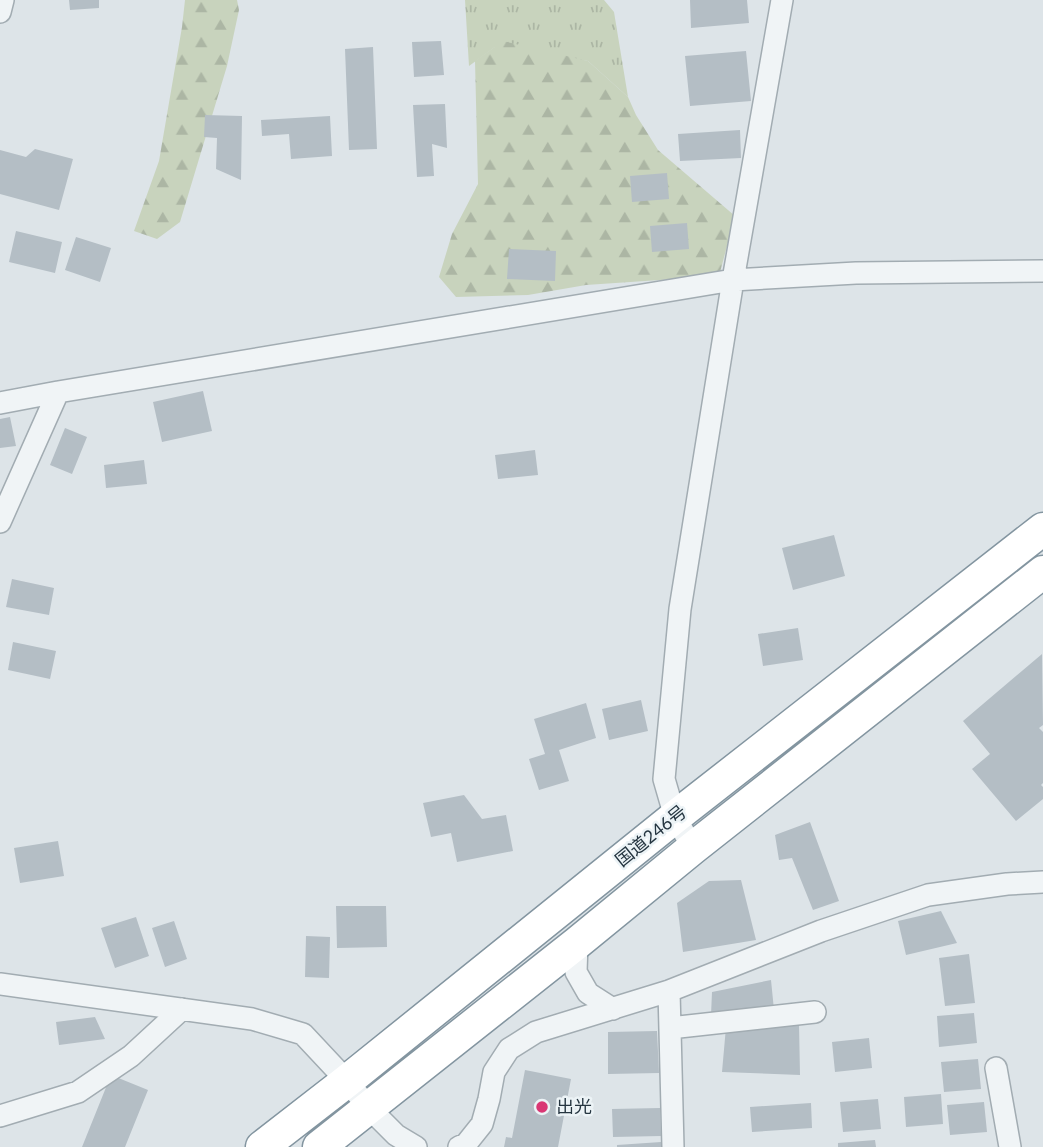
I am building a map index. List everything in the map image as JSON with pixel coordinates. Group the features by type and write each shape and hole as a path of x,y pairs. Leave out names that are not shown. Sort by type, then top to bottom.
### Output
{"highway":[{"name":"国道246号","path":"262,1147 675,817 1043,529"},
{"name":"国道246号","path":"319,1147 1043,572"}],"street":[{"path":"0,12 3,0"},
{"path":"693,848 675,817 664,779 680,609 782,0"},
{"path":"0,403 733,280 856,273 1043,271"},
{"path":"0,522 58,392"},
{"path":"459,1147 466,1144 482,1124 495,1072 509,1049 536,1032 669,992 821,931 928,895 1043,882"},
{"path":"577,943 576,972 588,993 613,1009"},
{"path":"0,984 252,1019 303,1034 397,1136 416,1147"},
{"path":"669,992 673,1147"},
{"path":"0,1115 78,1092 131,1056 182,1009"},
{"path":"670,1028 815,1012"},
{"path":"996,1068 1010,1147"}],"green space":[{"path":"185,0 237,0 239,10 227,66 180,222 157,239 134,231 159,161"},
{"path":"465,0 604,0 614,12 628,97 588,61 495,47 469,66"},
{"path":"503,41 588,61 628,97 658,150 735,216 719,276 586,285 528,295 456,297 439,277 452,234 478,184 475,61"}],"building":[{"path":"69,0 99,0 99,8 70,10"},
{"path":"690,0 747,0 749,23 691,28"},
{"path":"441,41 444,75 414,77 412,42"},
{"path":"373,47 377,149 349,150 345,49"},
{"path":"746,51 751,101 690,106 685,56"},
{"path":"445,104 447,148 432,144 434,176 417,177 413,105"},
{"path":"205,115 242,116 241,180 216,169 217,138 204,137"},
{"path":"330,116 332,156 291,159 289,134 262,136 261,120"},
{"path":"740,130 741,158 680,161 678,134"},
{"path":"35,149 73,159 59,210 0,194 0,150 26,157"},
{"path":"667,173 669,199 632,202 630,176"},
{"path":"687,223 689,249 652,252 650,226"},
{"path":"16,231 62,242 55,273 9,262"},
{"path":"76,237 111,248 100,282 65,270"},
{"path":"509,249 556,251 555,281 507,279"},
{"path":"203,391 212,431 162,442 153,402"},
{"path":"10,417 16,446 0,448 0,419"},
{"path":"65,428 87,437 72,474 50,465"},
{"path":"535,450 538,475 498,479 495,455"},
{"path":"144,460 147,484 106,488 104,465"},
{"path":"834,535 845,576 793,590 782,548"},
{"path":"12,579 54,588 49,615 6,607"},
{"path":"798,628 803,660 763,666 758,634"},
{"path":"13,642 56,651 50,679 8,670"},
{"path":"1042,654 1043,725 1039,728 1043,732 1043,799 1016,821 972,769 990,754 963,721"},
{"path":"641,700 648,731 609,740 602,709"},
{"path":"586,703 596,738 559,750 569,781 539,790 529,759 545,754 534,719"},
{"path":"464,795 482,819 506,815 513,851 457,862 451,833 431,837 423,803"},
{"path":"810,822 839,901 813,910 792,858 779,860 775,835"},
{"path":"58,841 64,876 20,883 14,848"},
{"path":"741,880 756,940 683,952 677,903 709,881"},
{"path":"336,906 386,906 387,947 337,948"},
{"path":"941,911 957,943 906,955 898,921"},
{"path":"136,917 149,956 115,968 101,928"},
{"path":"174,921 187,959 165,967 152,928"},
{"path":"306,936 330,937 329,978 305,977"},
{"path":"969,954 975,1003 945,1006 939,958"},
{"path":"771,980 774,1010 711,1015 712,992"},
{"path":"974,1013 977,1043 939,1047 937,1016"},
{"path":"95,1017 105,1039 59,1045 56,1022"},
{"path":"799,1024 800,1075 722,1072 726,1027"},
{"path":"657,1031 659,1073 608,1074 608,1032"},
{"path":"869,1038 872,1068 835,1072 832,1042"},
{"path":"978,1059 981,1089 944,1092 941,1062"},
{"path":"525,1070 571,1079 558,1147 504,1147 506,1137 512,1138"},
{"path":"111,1075 148,1090 125,1147 82,1147"},
{"path":"941,1094 943,1124 906,1127 904,1097"},
{"path":"878,1099 881,1129 843,1132 840,1102"},
{"path":"984,1102 987,1132 950,1135 947,1105"},
{"path":"811,1103 812,1128 752,1132 750,1107"},
{"path":"660,1108 661,1136 613,1137 612,1109"},
{"path":"875,1140 876,1147 838,1147 838,1143"},
{"path":"661,1142 661,1147 617,1147 617,1145"}],"place":[{"name":"出光","path":"542,1107"}]}
